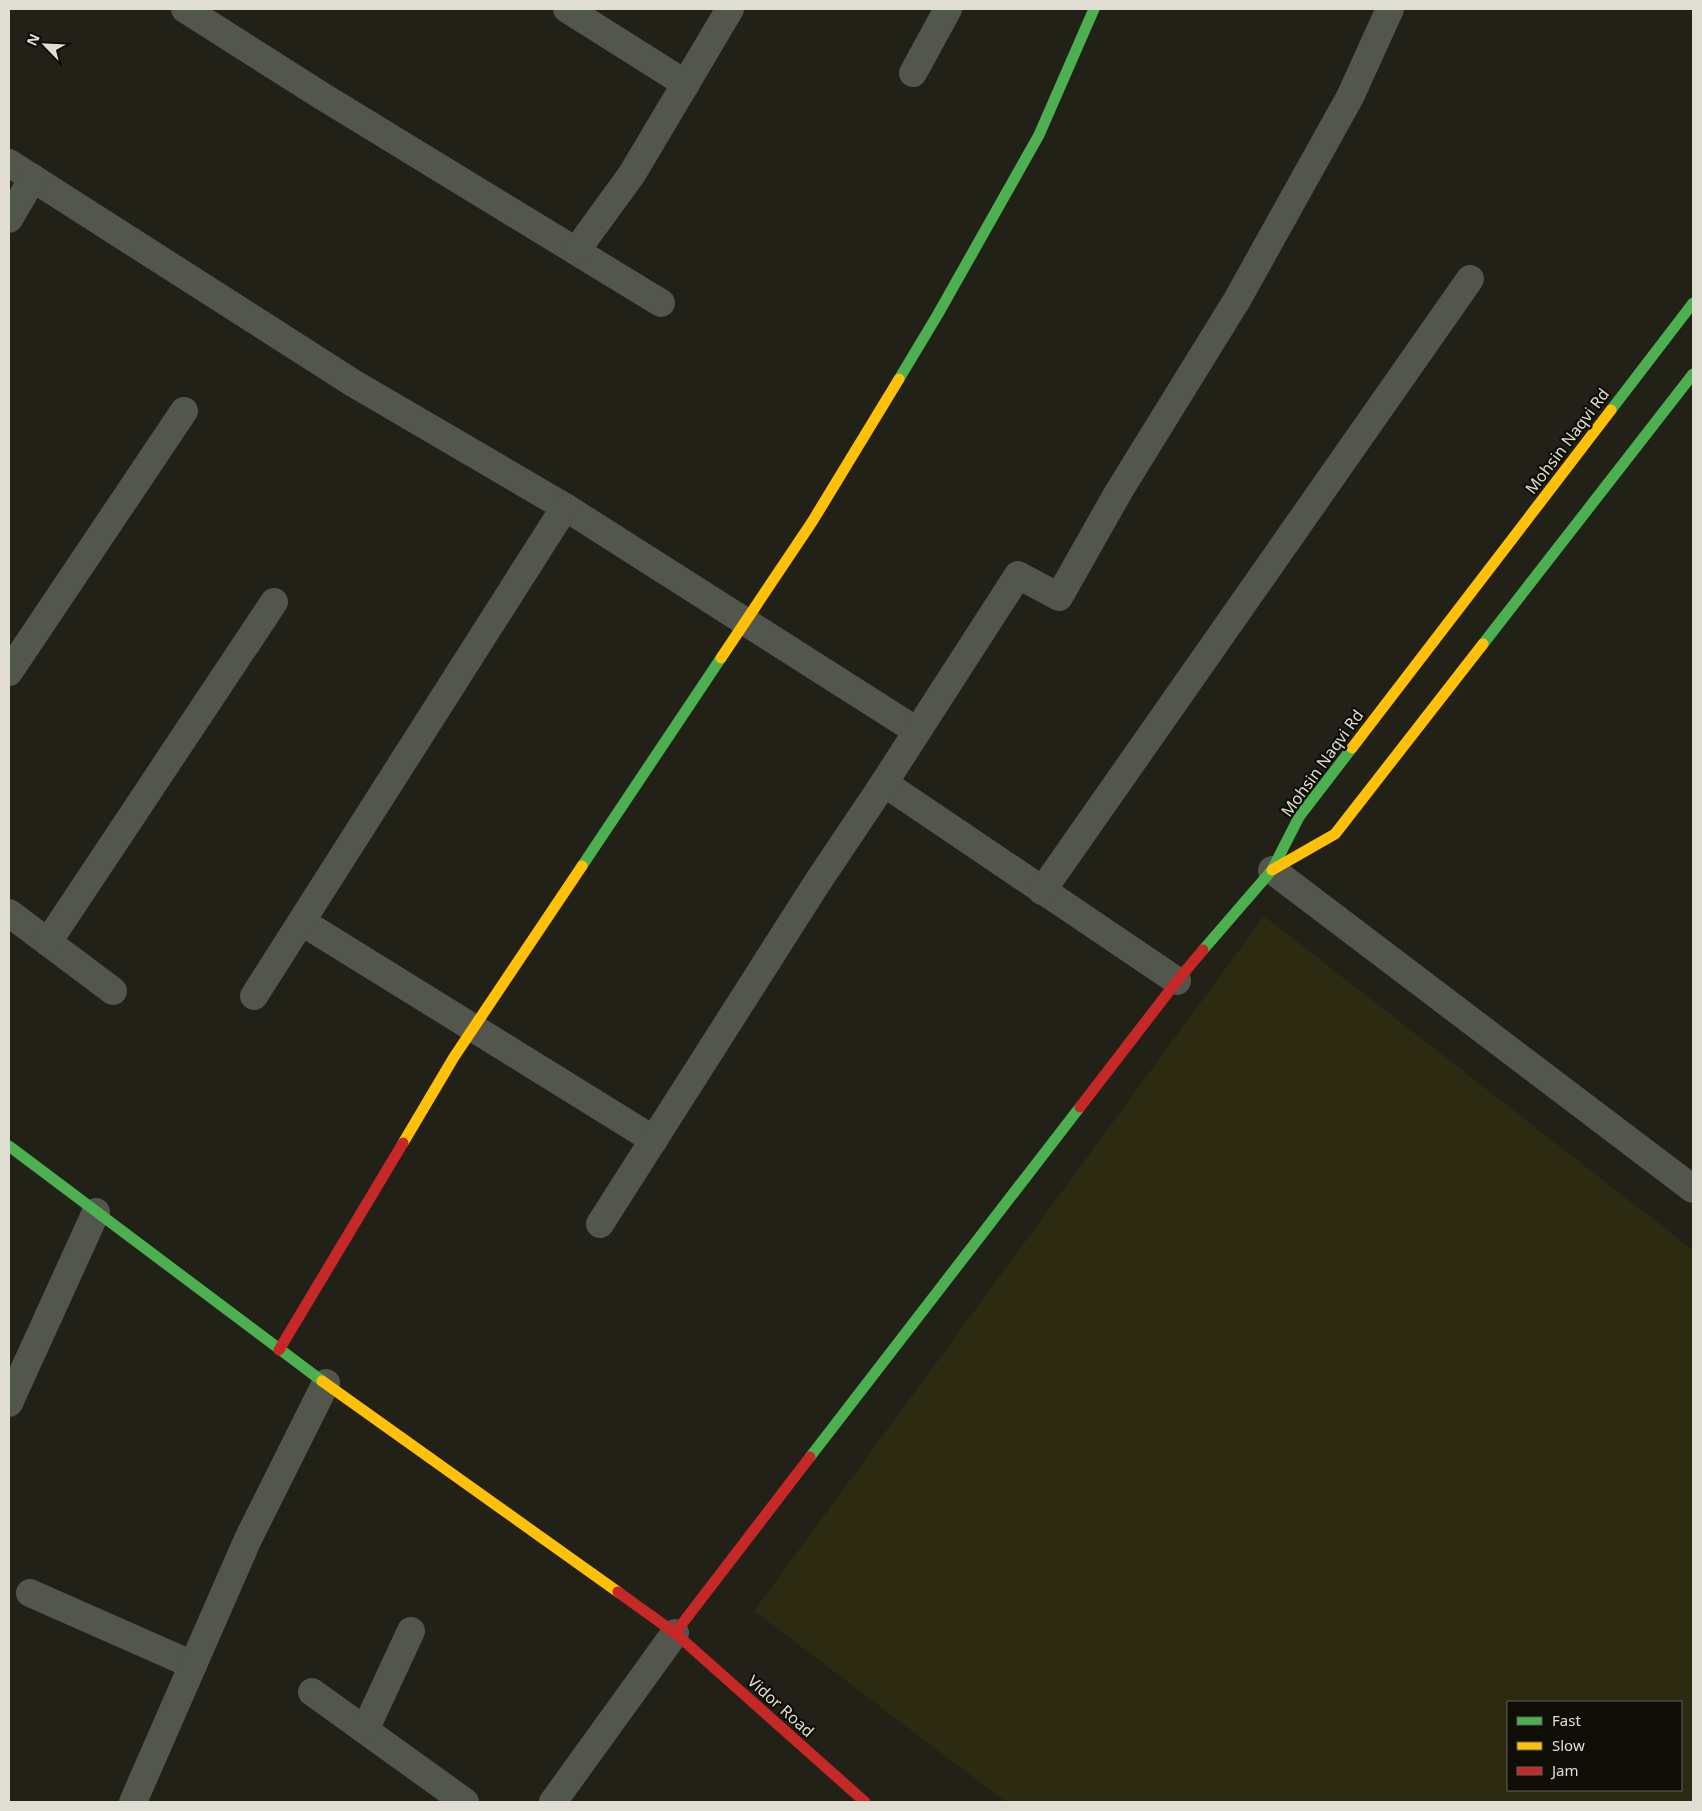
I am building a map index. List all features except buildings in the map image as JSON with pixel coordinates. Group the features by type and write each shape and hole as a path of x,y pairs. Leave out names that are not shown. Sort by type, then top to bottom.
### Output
{"street":[{"path":"185,9 322,96 661,303"},
{"path":"567,9 686,84"},
{"path":"576,251 632,174 730,9"},
{"path":"913,73 948,9"},
{"path":"279,1350 454,1056 812,522 943,306 1039,134 1094,9"},
{"path":"600,1224 817,884 1018,575 1059,597 1119,491 1237,300 1350,97 1390,9"},
{"path":"9,163 353,384 565,507 917,731"},
{"path":"9,219 34,178"},
{"path":"1042,891 1470,279"},
{"name":"Mohsin Naqvi Rd","path":"1272,870 1299,818 1693,303"},
{"path":"553,1802 675,1633 1177,981 1272,870 1335,834 1693,374"},
{"path":"9,672 184,411"},
{"path":"254,996 565,507"},
{"path":"48,942 274,602"},
{"path":"884,783 1177,981"},
{"path":"1272,870 1693,1189"},
{"path":"9,914 113,991"},
{"path":"302,922 654,1140"},
{"name":"Vidor Road","path":"9,1146 279,1350 675,1633 865,1802"},
{"path":"9,1403 96,1212"},
{"path":"133,1802 248,1539 326,1383"},
{"path":"30,1593 193,1665"},
{"path":"365,1730 411,1631"},
{"path":"312,1692 465,1802"}],"shaded area":[{"path":"1264,916 1693,1250 1693,1802 1006,1802 754,1611"}],"traffic: fast":[{"path":"899,379 1039,135 1094,9"},
{"path":"1611,410 1693,303"},
{"path":"1483,644 1693,374"},
{"path":"582,866 721,658"},
{"path":"1203,950 1272,870 1299,817 1352,748"},
{"path":"810,1457 1080,1107"},
{"path":"9,1146 322,1381"}],"traffic: slow":[{"path":"721,658 812,522 899,379"},
{"path":"1352,748 1611,410"},
{"path":"1272,870 1335,834 1483,644"},
{"path":"403,1143 454,1057 582,866"},
{"path":"322,1381 618,1592"}],"traffic: jam":[{"path":"1080,1107 1203,950"},
{"path":"279,1350 403,1143"},
{"path":"675,1633 810,1457"},
{"path":"618,1592 675,1633 865,1802"}]}
